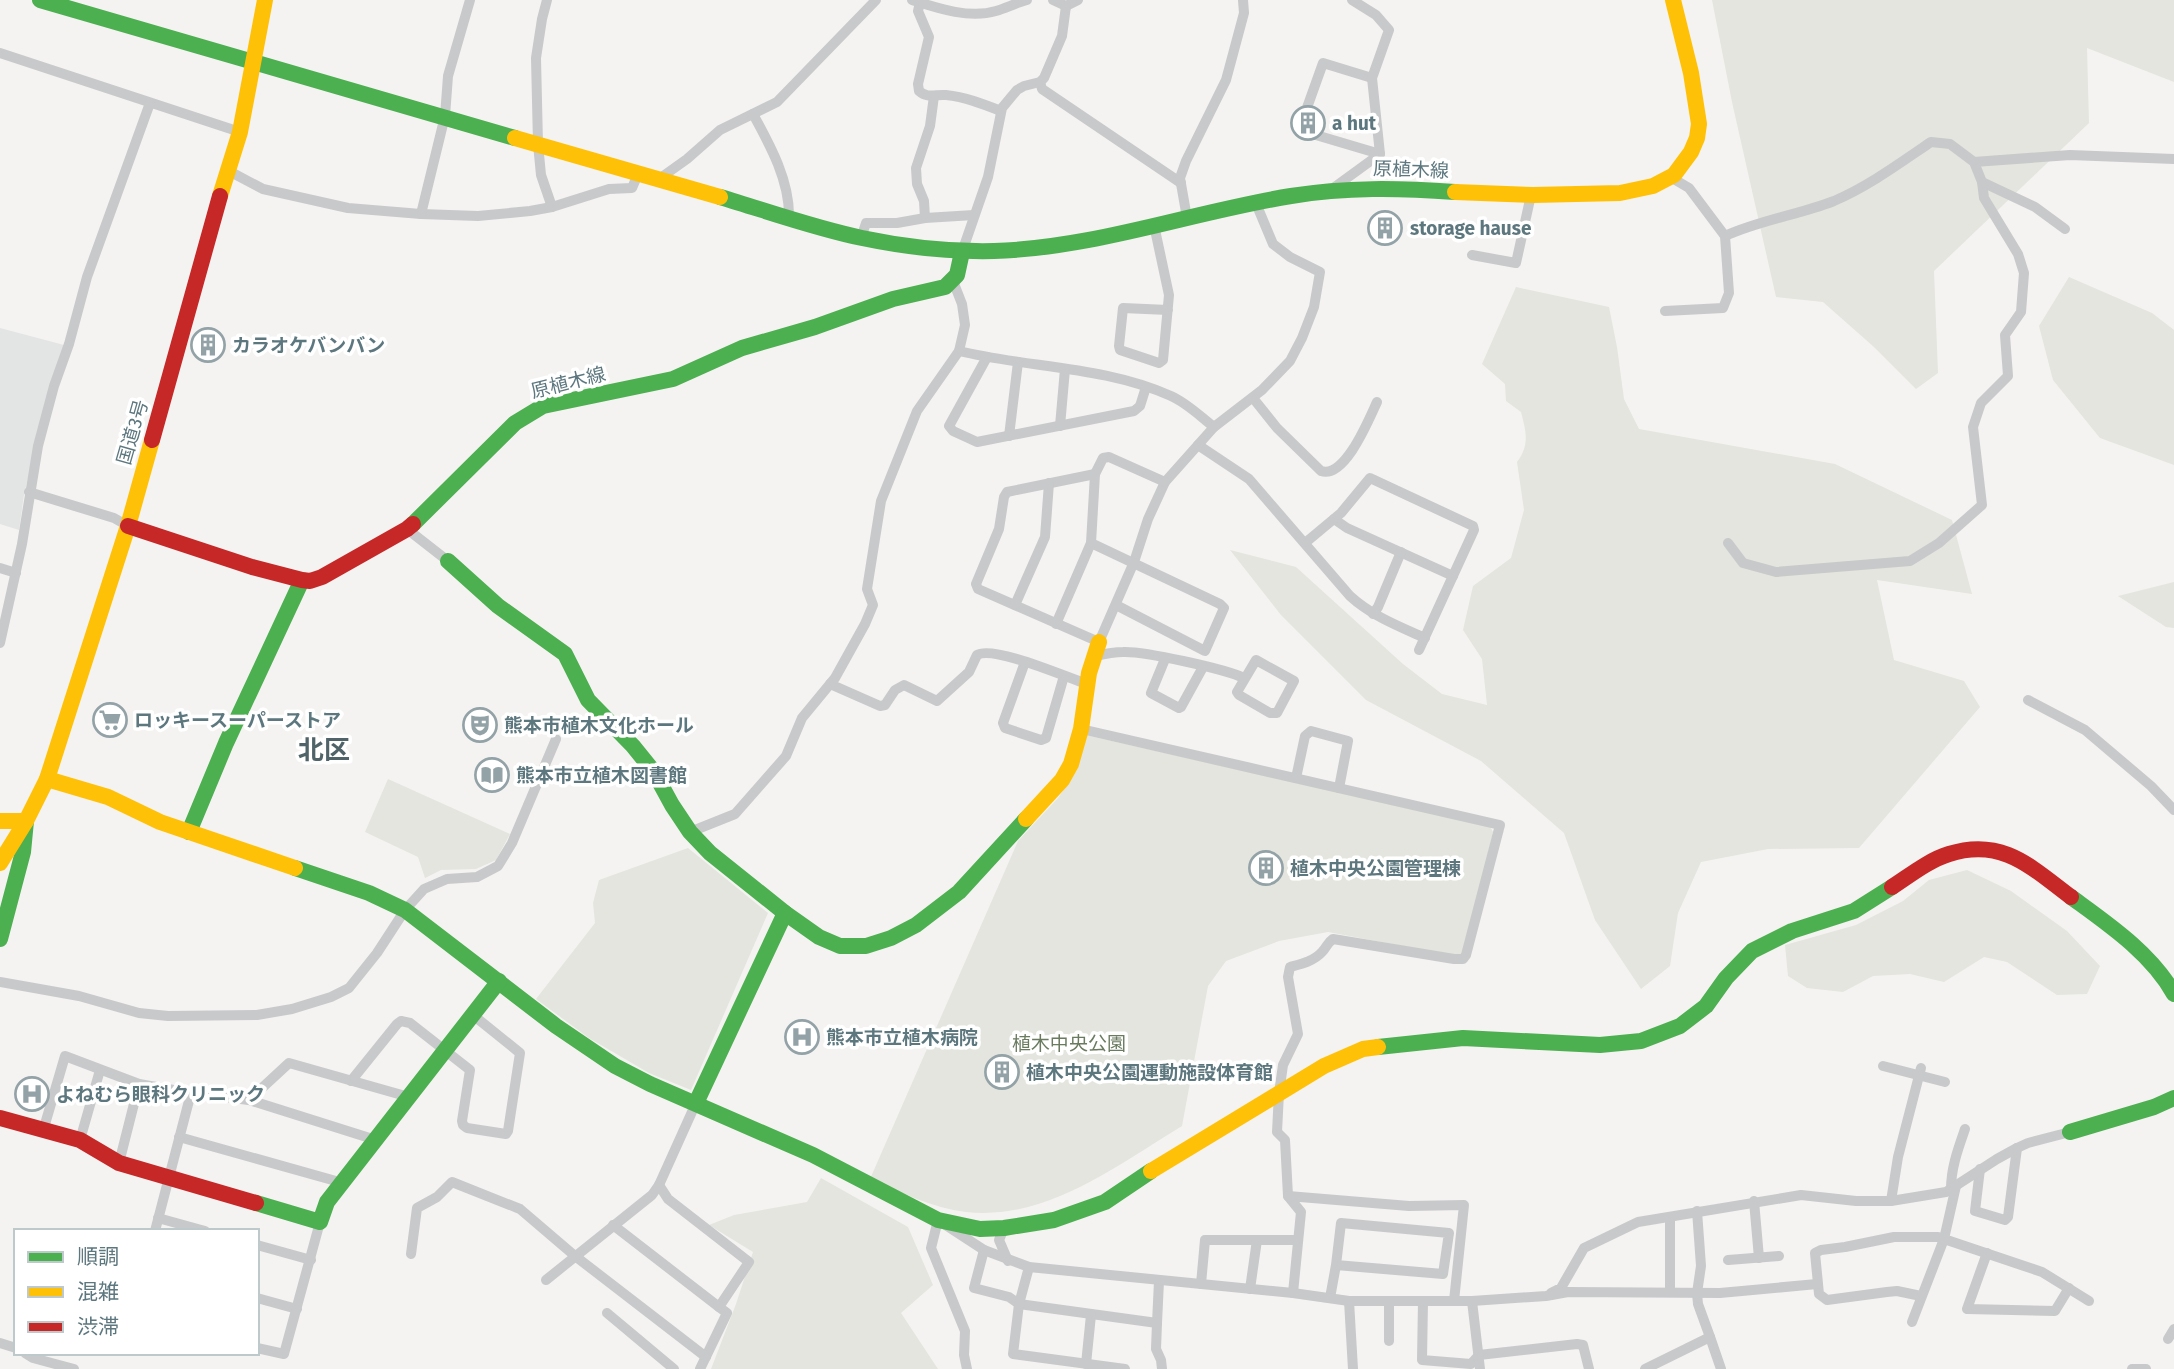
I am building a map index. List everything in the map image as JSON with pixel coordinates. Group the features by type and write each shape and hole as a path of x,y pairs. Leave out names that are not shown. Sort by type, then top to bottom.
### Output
{"main road":[{"name":"原植木線","path":"40,0 789,218 861,238 905,246 962,252 1038,248 1187,218 1255,201 1331,190 1380,188 1531,195 1624,192 1645,190 1672,178"},
{"name":"国道3号","path":"0,863 26,821 47,779 128,526 240,131 265,0"},
{"path":"1672,178 1687,160 1696,142 1699,124 1692,78 1673,0"},
{"path":"953,281 962,252"},
{"name":"原植木線","path":"302,580 310,581 335,571 407,529 515,423 543,406 673,379 742,348 815,327 893,299 945,287 953,281"},
{"path":"128,526 253,567 302,580 226,743 189,832"},
{"path":"448,561 498,606 565,654 588,700 654,772 690,832 710,853 785,913 819,937 840,946 866,946 891,938 916,925 959,892 1062,780 1071,764 1081,729 1087,684 1097,649"},
{"path":"47,779 108,797 160,822 369,893 405,910 556,1026 615,1066 813,1155 938,1220 980,1229 1054,1220 1105,1202 1157,1167 1324,1066 1363,1049 1463,1038 1600,1045 1641,1041 1680,1026 1706,1006 1726,978 1752,951 1792,930 1854,911 1947,854 1967,850 1987,848 2008,854 2027,864 2110,926 2156,968 2174,994"},
{"path":"0,821 26,821 23,852 3,915 0,939"},
{"path":"696,1102 785,913"},
{"path":"0,1118 80,1140 119,1163 320,1222 327,1202 499,981"},
{"path":"2070,1132 2154,1107 2174,1098"}],"street":[{"path":"421,214 445,117 448,76 470,0"},
{"path":"547,0 536,58 538,144 541,174 552,207"},
{"path":"659,179 720,130 776,102 876,0"},
{"path":"1000,111 971,100 947,95 924,95 918,88 929,37 916,1 944,10 968,13 994,12 1011,2 1027,0"},
{"path":"1053,0 1066,6"},
{"path":"1066,6 1078,0"},
{"path":"1187,218 1180,178 1226,80 1244,13 1243,0"},
{"path":"1352,0 1376,15 1389,30 1372,78 1380,154"},
{"path":"962,252 988,177 1000,111 1017,90 1044,78 1060,42 1066,6"},
{"path":"0,53 240,131"},
{"path":"1372,78 1323,63 1299,130 1380,154"},
{"path":"1040,82 1042,89 1181,183"},
{"path":"925,218 916,168 930,126 934,96"},
{"path":"0,643 16,573 29,492 54,386 69,344 87,277 150,103"},
{"path":"753,114 774,152 790,205 789,218"},
{"path":"1725,236 1742,228 1835,200 1871,183 1931,142 1950,144 1974,162 1982,182 1984,198 2018,254 2024,273 2021,312 2006,335 2008,376 1981,403 1973,427 1982,506 1939,542 1910,561 1776,572 1743,564 1728,543"},
{"path":"1331,190 1380,154"},
{"path":"1974,162 2070,155 2174,159"},
{"path":"227,170 263,189 348,208 478,216 552,207 609,189 632,188 638,174"},
{"path":"1665,311 1723,308 1729,293 1725,236 1689,188 1672,178"},
{"path":"1982,182 2035,207 2065,229"},
{"path":"1472,255 1516,263 1531,195"},
{"path":"1097,649 1165,482 1214,428 1253,398 1290,361 1314,307 1320,272 1290,257 1273,244 1255,201"},
{"path":"861,238 866,223 897,223 974,215"},
{"path":"1154,225 1168,295 1168,310 1161,362 1120,350 1123,308 1168,310"},
{"path":"690,832 735,814 786,756 802,718 830,684 865,624 873,605 867,589 881,501 917,411 959,351 965,325 962,303 953,281"},
{"path":"959,351 1095,373 1146,387 1182,402 1214,428"},
{"path":"987,357 950,423 950,429 977,442 1134,411 1140,406 1146,387"},
{"path":"1009,436 1018,362"},
{"path":"1060,426 1065,369"},
{"path":"1253,398 1277,428 1326,473 1332,472 1354,450 1377,402"},
{"path":"1198,445 1249,479 1350,596 1373,614 1424,638"},
{"path":"1056,624 1091,543 1096,474 1103,458 1106,456 1165,482"},
{"path":"1096,474 1010,490 1005,494 999,529 976,582 978,589 1056,624 1097,649 1129,652 1201,666 1244,678"},
{"path":"1305,543 1334,519 1370,478 1469,523 1474,530 1419,650"},
{"path":"1015,605 1045,537 1049,484"},
{"path":"29,492 114,518 128,526"},
{"path":"1334,519 1347,528 1453,576"},
{"path":"407,529 448,561"},
{"path":"1091,543 1223,606 1224,611 1201,666 1179,708 1150,693 1165,659"},
{"path":"1373,614 1401,552"},
{"path":"0,568 16,573"},
{"path":"1116,605 1205,651"},
{"path":"830,684 880,706 885,705 895,690 904,685 937,701 969,671 979,653 986,652 1025,662 1087,684"},
{"path":"1256,660 1294,681 1277,713 1273,714 1239,695 1237,688 1244,678 1256,660"},
{"path":"1025,662 1003,723 1005,728 1041,740 1046,738 1064,676"},
{"path":"2028,700 2085,730 2151,786 2174,810"},
{"path":"1081,729 1500,825 1463,959 1333,939 1313,960 1290,967 1288,977 1298,1034 1283,1065 1277,1132 1285,1140 1288,1196 1301,1212 1293,1293"},
{"path":"1296,778 1306,736 1311,731 1348,741 1339,788"},
{"path":"0,982 79,996 139,1013 168,1017 257,1015 292,1009 331,997 349,988 377,953 405,910 424,889 447,879 477,877 498,866 512,843 556,739"},
{"path":"351,1081 401,1021 410,1023 471,1072 463,1125 467,1128 506,1134 520,1053 473,1015"},
{"path":"43,1131 65,1056 139,1084 249,1100 376,1140"},
{"path":"249,1100 289,1063 409,1097"},
{"path":"1883,1066 1920,1072 1945,1082"},
{"path":"80,1140 100,1070"},
{"path":"1891,1200 1898,1157 1920,1072"},
{"path":"119,1163 139,1084"},
{"path":"155,1229 191,1093"},
{"path":"546,1280 652,1195 696,1102"},
{"path":"1912,1322 1944,1239 1954,1188 1951,1178 1955,1157 1965,1129"},
{"path":"1546,1296 1561,1288 1584,1248 1638,1222 1801,1195 1856,1201 1891,1200 1945,1192 2017,1148 2070,1132"},
{"path":"179,1137 342,1183"},
{"path":"1980,1169 1975,1211 2005,1220 2008,1217 2017,1148"},
{"path":"411,1254 417,1208 437,1196 452,1182 520,1209 575,1256 706,1357"},
{"path":"659,1185 668,1199 749,1262 719,1307"},
{"path":"1288,1196 1409,1206 1464,1205 1454,1301"},
{"path":"1755,1201 1759,1258"},
{"path":"1697,1212 1701,1266 1697,1293 1701,1315 1721,1369"},
{"path":"1670,1217 1670,1291"},
{"path":"158,1218 198,1229"},
{"path":"967,1369 964,1355 965,1331 931,1248 938,1220 984,1250 1029,1268 1293,1293 1349,1301 1472,1301 1569,1292 1697,1293 1818,1284"},
{"path":"259,1348 284,1354 320,1222"},
{"path":"1330,1298 1341,1223 1449,1233 1443,1274 1336,1265"},
{"path":"614,1225 727,1313 700,1369"},
{"path":"1004,1228 999,1240 1008,1261"},
{"path":"1921,1296 1897,1291 1827,1300 1819,1294 1814,1257 1817,1251 1894,1237 1938,1237 2042,1272 2090,1301"},
{"path":"1201,1284 1205,1240 1298,1240"},
{"path":"1250,1289 1257,1240"},
{"path":"259,1246 311,1260"},
{"path":"984,1250 974,1288 1010,1297 1019,1304 1157,1323"},
{"path":"1987,1253 1967,1309 2055,1311 2069,1288"},
{"path":"1728,1260 1779,1256"},
{"path":"1029,1268 1019,1304 1013,1354 1044,1364 1086,1364 1125,1369"},
{"path":"1160,1281 1156,1349 1162,1369"},
{"path":"259,1299 297,1309"},
{"path":"1349,1301 1353,1369"},
{"path":"1389,1301 1390,1341"},
{"path":"1423,1301 1422,1360 1471,1364 1479,1355 1583,1345 1588,1369"},
{"path":"1472,1301 1480,1369"},
{"path":"607,1313 674,1369"},
{"path":"1086,1364 1091,1315"},
{"path":"2168,1339 2174,1329"},
{"path":"1645,1369 1710,1337"},
{"path":"28,1355 49,1366 74,1369"},
{"path":"2134,1369 2146,1369"}],"shaded area":[{"path":"0,328 64,345 50,384 24,495 19,530 0,524"}],"green space":[{"path":"1712,0 2174,0 2174,82 2087,48 2089,123 1934,271 1938,373 1916,389 1823,302 1776,297"},
{"path":"2069,277 2152,313 2174,330 2174,465 2100,438 2053,380 2039,326"},
{"path":"1516,287 1609,307 1624,399 1639,429 1835,464 1952,520 1972,594 1877,580 1894,660 1964,681 1980,707 1859,848 1768,849 1701,862 1678,913 1670,966 1641,989 1595,920 1564,833 1481,761 1366,700 1281,615 1230,550 1296,567 1403,664 1442,694 1487,705 1482,659 1463,630 1473,586 1511,558 1524,510 1517,462 1525,444 1521,412 1506,401 1505,384 1482,364"},
{"path":"2174,582 2174,628 2166,627 2118,596"},
{"name":"植木中央公園","path":"1085,735 1490,826 1493,832 1464,952 1456,956 1328,932 1279,941 1226,961 1208,986 1182,1126 1106,1173 1053,1199 1025,1208 966,1212 929,1203 870,1179 1018,841 1058,798 1077,770"},
{"path":"388,779 510,834 496,860 476,869 441,870 425,878 418,857 365,832"},
{"path":"688,848 768,913 691,1090 649,1073 589,1038 536,999 595,923 593,903 599,880"},
{"path":"1967,870 2011,891 2067,931 2100,966 2087,994 2057,995 2007,962 1984,957 1944,982 1910,974 1873,976 1843,992 1807,988 1788,976 1785,945 1856,925 1903,901 1929,880"},
{"path":"821,1178 908,1227 933,1285 901,1313 938,1369 711,1369 753,1252 709,1225 734,1215 807,1202"}],"traffic: fast":[{"path":"40,0 515,138"},
{"path":"720,197 862,238 928,248 994,251 1069,243 1312,193 1373,189 1455,192"},
{"path":"413,524 515,423 543,406 673,379 742,348 815,327 893,299 945,287 957,275 962,252"},
{"path":"448,561 498,606 565,654 588,700 654,772 690,832 710,853 819,937 840,946 866,946 891,938 916,925 959,892 1026,819"},
{"path":"189,832 226,743 302,580"},
{"path":"0,939 23,852 26,821"},
{"path":"295,868 369,893 405,910 556,1026 615,1066 813,1155 938,1220 980,1229 1054,1220 1105,1202 1151,1171"},
{"path":"1378,1047 1463,1038 1600,1045 1641,1041 1680,1026 1706,1006 1726,978 1752,951 1792,931 1854,911 1892,887"},
{"path":"2071,897 2141,952 2174,994"},
{"path":"696,1103 785,913"},
{"path":"256,1203 320,1222 327,1202 499,981"},
{"path":"2070,1132 2154,1107 2174,1098"}],"traffic: slow":[{"path":"220,196 240,132 265,0"},
{"path":"1455,192 1533,195 1620,193 1653,186 1674,175 1691,152 1699,124 1691,73 1673,0"},
{"path":"515,138 720,197"},
{"path":"0,863 26,821 47,779 128,526 152,440"},
{"path":"1026,819 1062,780 1071,764 1081,729 1089,673 1099,642"},
{"path":"47,779 108,797 160,822 295,868"},
{"path":"0,821 26,821"},
{"path":"1151,1171 1324,1066 1363,1049 1378,1047"}],"traffic: jam":[{"path":"152,440 220,196"},
{"path":"128,526 252,567 310,581 322,577 413,524"},
{"path":"1892,887 1949,854 1985,849 2015,858 2071,897"},
{"path":"0,1118 80,1140 119,1163 256,1203"}],"place":[{"name":"a hut","path":"1308,123"},
{"name":"storage hause","path":"1385,228"},
{"name":"カラオケバンバン","path":"208,345"},
{"name":"ロッキースーパーストア","path":"110,720"},
{"name":"熊本市植木文化ホール","path":"480,725"},
{"name":"熊本市立植木図書館","path":"492,775"},
{"name":"植木中央公園管理棟","path":"1266,868"},
{"name":"熊本市立植木病院","path":"802,1037"},
{"name":"植木中央公園運動施設体育館","path":"1002,1072"},
{"name":"よねむら眼科クリニック","path":"32,1094"}],"district":[{"name":"北区","path":"324,750"}]}
